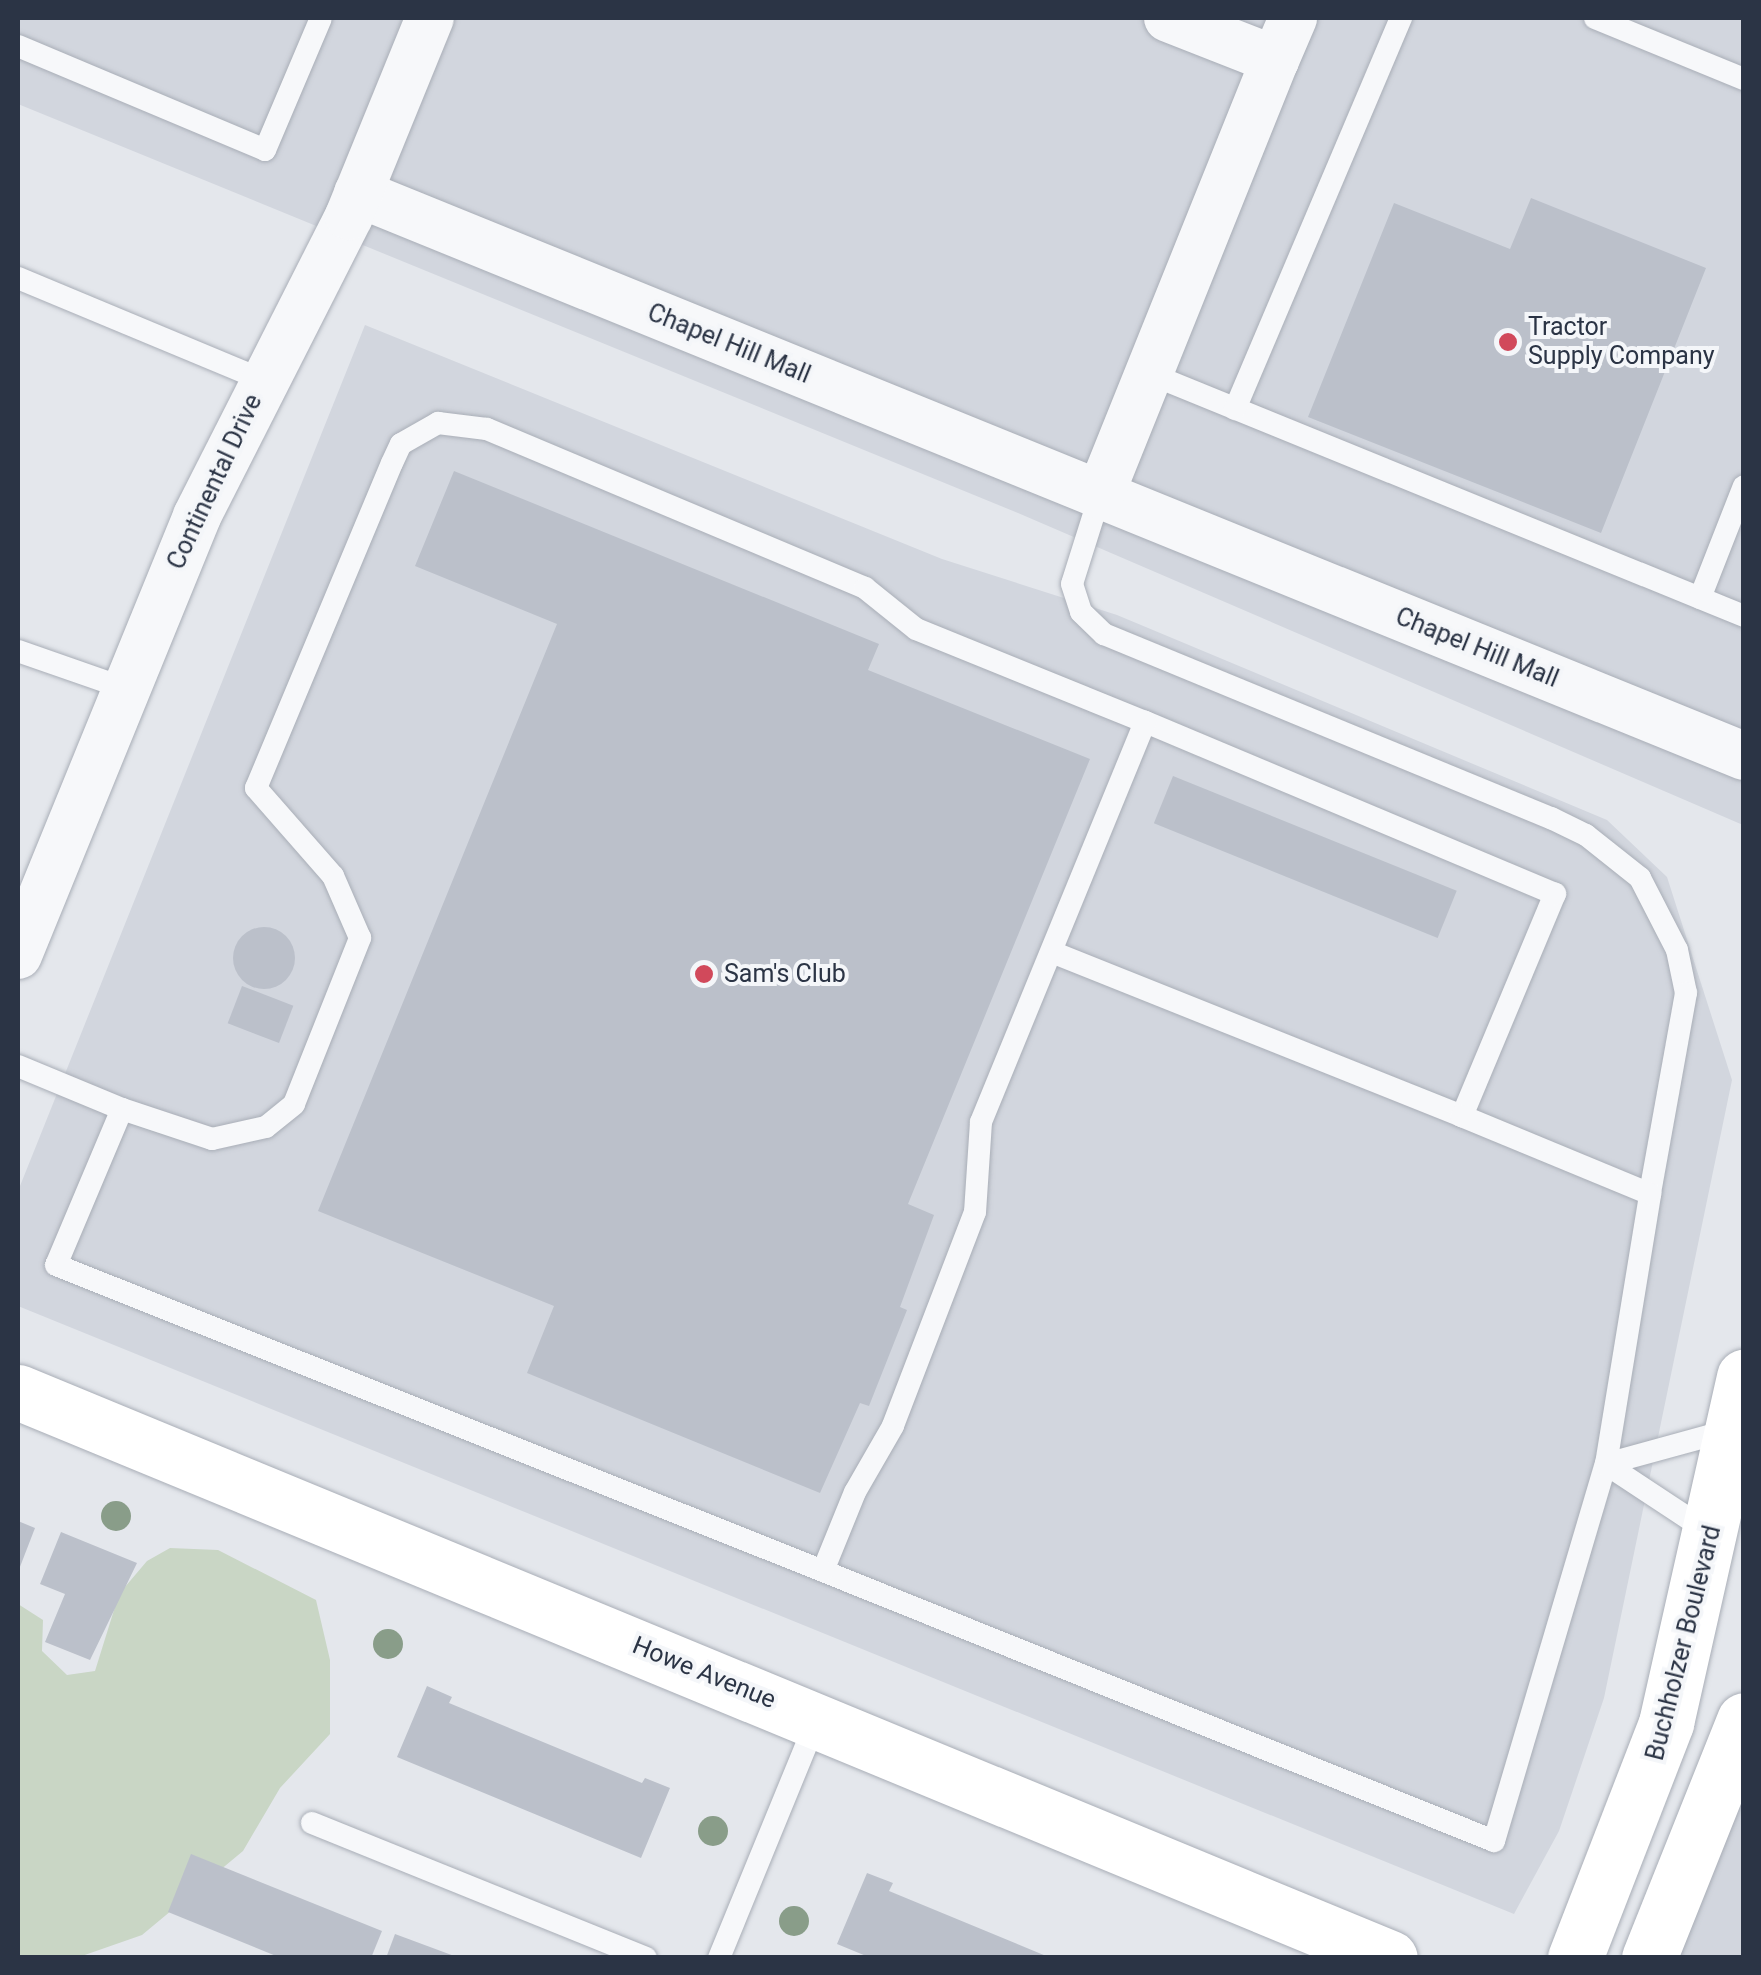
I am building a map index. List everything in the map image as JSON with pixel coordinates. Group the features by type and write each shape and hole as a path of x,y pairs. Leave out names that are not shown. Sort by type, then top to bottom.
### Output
{"street":[{"name":"Continental Drive","path":"18,955 124,688 263,380 358,193 430,18"},
{"path":"1168,18 1274,60"},
{"path":"1100,495 1293,18"},
{"name":"Chapel Hill Mall","path":"358,193 1744,756"},
{"name":"Buchholzer Boulevard","path":"1576,1958 1647,1784 1688,1645 1726,1501 1744,1376"},
{"name":"Howe Avenue","path":"18,1392 1390,1958"},
{"path":"1649,1958 1744,1720"}],"lane":[{"path":"18,46 265,150 320,18"},
{"path":"1235,409 1401,18"},
{"path":"1595,18 1744,79"},
{"path":"18,278 263,380"},
{"path":"1148,374 1744,616"},
{"path":"18,1066 122,1109 212,1139 266,1127 294,1104 360,938 352,911 317,853 256,788 401,444 438,424 488,429 865,588 916,629 1555,894 1462,1116"},
{"path":"1700,598 1744,486"},
{"path":"122,1109 56,1265 1494,1841 1606,1464 1686,994 1677,950 1640,878 1586,835 1104,634 1081,612 1072,584 1100,495"},
{"path":"18,651 124,688"},
{"path":"824,1571 855,1492 893,1426 975,1212 981,1122 1145,722"},
{"path":"1052,952 1650,1194"},
{"path":"1606,1464 1734,1429"},
{"path":"1606,1464 1726,1501"},
{"path":"719,1958 817,1719"},
{"path":"312,1823 646,1958"}],"shaded area":[{"path":"18,18 1743,18 1743,825 1018,513 18,104"},
{"path":"365,325 942,559 1117,615 1607,820 1667,877 1732,1080 1604,1698 1559,1831 1514,1914 18,1306 18,1191"},
{"path":"1743,1782 1743,1957 1674,1958"}],"green space":[{"path":"170,1548 218,1550 316,1600 330,1660 330,1734 280,1788 243,1851 142,1935 79,1957 18,1957 18,1604 43,1620 42,1651 67,1675 95,1671 119,1594 147,1561"}],"building":[{"name":"Tractor Supply Company","path":"1531,198 1706,268 1601,533 1308,417 1394,203 1510,249"},
{"path":"454,471 879,644 868,670 1090,759 908,1204 934,1215 900,1307 907,1310 869,1406 860,1403 820,1493 527,1373 554,1306 318,1211 557,624 415,566"},
{"path":"1173,776 1457,891 1438,938 1154,823"},
{"path":"264,927 286,936 295,958 286,980 264,989 242,980 233,958 242,936"},
{"path":"242,986 293,1006 279,1043 228,1023"},
{"path":"18,1521 35,1528 18,1572"},
{"path":"61,1532 137,1563 90,1660 45,1642 65,1594 40,1584"},
{"path":"427,1686 452,1697 449,1703 642,1783 645,1778 670,1788 641,1858 397,1757"},
{"path":"191,1854 382,1931 371,1958 281,1958 168,1912"},
{"path":"867,1873 893,1883 889,1891 1051,1958 871,1958 837,1944"},
{"path":"395,1934 457,1957 457,1958 386,1958"}],"place":[{"name":"Tractor Supply Company","path":"1508,342"},
{"name":"Sam's Club","path":"704,974"}]}
